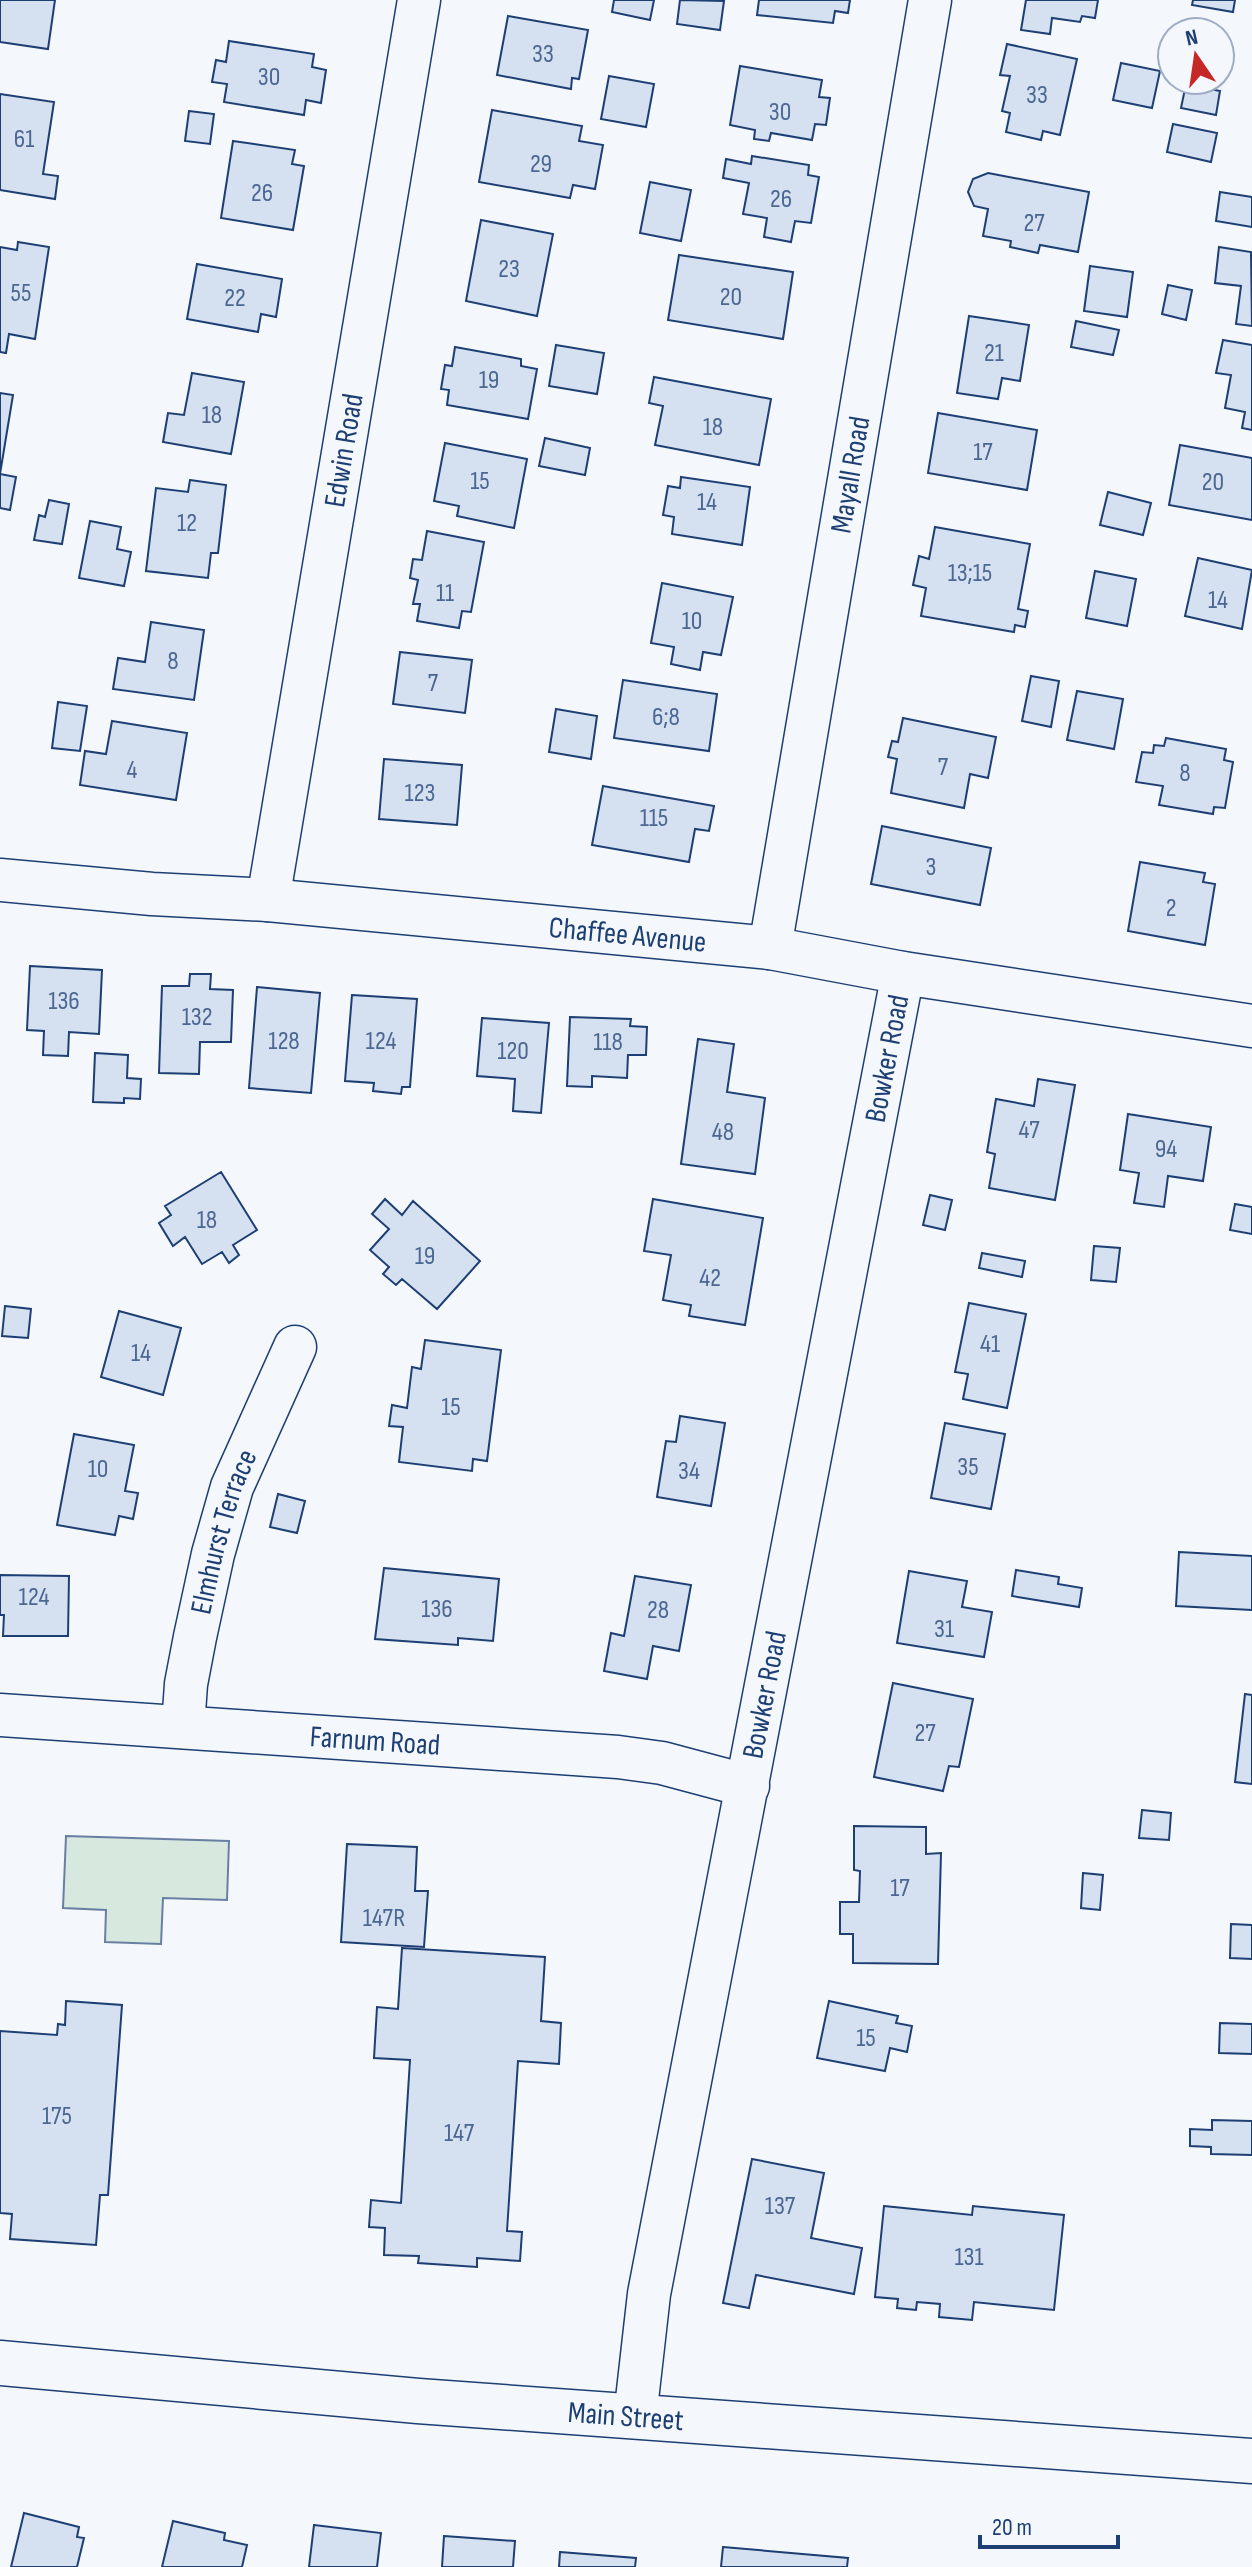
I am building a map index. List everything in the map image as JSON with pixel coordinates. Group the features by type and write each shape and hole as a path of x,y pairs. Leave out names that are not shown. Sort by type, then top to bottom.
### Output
{"main road":[{"name":"Main Street","path":"0,2363 635,2417 1252,2461"}],"street":[{"name":"Edwin Road","path":"268,900 419,0"},
{"name":"Mayall Road","path":"770,948 930,0"},
{"name":"Chaffee Avenue","path":"0,880 152,894 268,900 770,948 903,973 1252,1026"},
{"name":"Bowker Road","path":"635,2417 649,2294 903,973"},
{"name":"Elmhurst Terrace","path":"183,1727 186,1684 198,1623 232,1487 295,1347"},
{"name":"Farnum Road","path":"0,1715 618,1757 675,1766 748,1786"}],"shaded area":[{"path":"66,1836 229,1841 227,1900 163,1898 161,1944 105,1942 106,1910 63,1908"}],"building":[{"path":"0,0 55,0 48,49 0,42"},
{"path":"614,0 654,0 650,20 612,12"},
{"path":"680,0 724,1 720,30 677,24"},
{"path":"759,0 850,0 848,13 835,11 833,23 757,15"},
{"path":"1026,0 1098,0 1095,18 1082,16 1080,22 1052,18 1050,34 1021,30"},
{"path":"1193,0 1235,0 1233,12 1192,5"},
{"path":"508,16 588,30 579,79 572,78 571,89 497,75"},
{"path":"229,41 314,54 312,67 326,70 321,103 306,100 304,115 224,102 227,84 212,82 216,60 226,62"},
{"path":"1007,44 1077,59 1060,135 1043,131 1041,140 1006,132 1010,113 1002,111 1010,76 1000,75"},
{"path":"1121,63 1156,70 1152,108 1113,100"},
{"path":"740,66 822,80 819,97 830,98 826,125 815,124 812,140 771,133 769,141 754,139 755,130 730,125"},
{"path":"609,76 654,84 646,127 601,119"},
{"path":"0,94 54,102 43,174 58,176 55,199 0,190"},
{"path":"1184,96 1219,96 1216,115 1181,108"},
{"path":"492,110 582,126 579,141 603,145 595,189 573,185 570,198 479,182"},
{"path":"189,111 214,114 210,144 185,141"},
{"path":"1173,124 1217,133 1211,162 1167,152"},
{"path":"233,141 295,150 292,164 304,166 293,230 221,218"},
{"path":"752,156 809,165 808,175 819,177 811,223 795,221 791,242 764,237 767,218 743,214 749,183 723,178 726,159 751,164"},
{"path":"988,173 1089,192 1078,252 1040,245 1038,253 1010,247 1011,241 983,236 988,209 974,206 968,192 973,179"},
{"path":"650,182 691,190 681,241 640,233"},
{"path":"1220,192 1252,197 1252,227 1216,221"},
{"path":"481,220 553,234 537,316 466,301"},
{"path":"18,242 49,247 35,339 9,334 6,353 0,352 0,247 17,250"},
{"path":"1219,247 1251,252 1252,326 1236,324 1241,286 1215,283"},
{"path":"679,255 793,272 783,339 668,320"},
{"path":"197,264 282,279 276,317 261,314 258,332 187,319"},
{"path":"1090,266 1133,272 1127,317 1084,311"},
{"path":"1168,285 1192,290 1186,320 1162,314"},
{"path":"969,316 1029,325 1020,381 1002,378 998,399 957,393"},
{"path":"1076,321 1119,330 1113,355 1071,347"},
{"path":"1223,340 1252,345 1252,430 1242,428 1245,412 1225,408 1231,375 1216,373"},
{"path":"556,345 604,353 597,394 549,386"},
{"path":"455,347 521,359 521,366 537,369 528,419 447,405 449,390 441,389 445,365 452,366"},
{"path":"192,373 244,382 231,454 163,442 168,413 184,415"},
{"path":"654,377 771,399 759,465 655,445 663,406 649,403"},
{"path":"0,393 13,395 0,474"},
{"path":"938,413 1037,430 1027,490 928,473"},
{"path":"545,438 590,448 585,475 539,466"},
{"path":"445,443 527,459 514,528 457,516 459,506 434,501"},
{"path":"1180,445 1252,458 1252,520 1169,505"},
{"path":"0,474 16,477 10,510 0,508"},
{"path":"681,477 750,487 742,545 672,534 674,517 663,515 668,486 680,488"},
{"path":"190,480 226,485 218,553 211,553 208,578 146,571 156,488 188,492"},
{"path":"1108,492 1151,503 1143,535 1100,525"},
{"path":"49,500 69,504 62,544 34,540 39,515 45,517"},
{"path":"90,521 121,527 117,549 131,552 124,586 79,578"},
{"path":"935,527 1030,544 1018,609 1028,611 1025,627 1015,625 1014,632 921,616 926,588 913,585 919,556 929,559"},
{"path":"427,531 484,542 471,612 462,611 459,628 417,621 420,604 413,604 418,580 410,578 413,559 422,560"},
{"path":"1198,558 1252,570 1242,629 1185,616"},
{"path":"1095,571 1136,579 1127,626 1086,618"},
{"path":"662,583 733,597 721,655 703,652 700,670 671,664 674,647 651,643"},
{"path":"151,622 204,630 194,700 113,689 118,658 145,662"},
{"path":"400,652 472,660 465,713 393,704"},
{"path":"1031,676 1059,681 1051,727 1022,721"},
{"path":"623,680 717,694 709,751 614,738"},
{"path":"1077,691 1123,699 1114,749 1067,740"},
{"path":"58,702 87,706 80,751 52,748"},
{"path":"556,709 597,716 591,759 549,752"},
{"path":"903,718 996,737 988,778 970,774 964,808 891,793 897,759 888,757 892,741 898,742"},
{"path":"112,721 187,733 176,800 80,785 85,751 106,754"},
{"path":"1166,738 1226,749 1224,760 1233,762 1225,808 1214,807 1213,814 1159,805 1163,786 1136,782 1142,752 1153,753 1154,745 1164,746"},
{"path":"384,759 462,765 457,825 379,819"},
{"path":"603,786 714,806 709,831 695,829 689,862 592,845"},
{"path":"882,826 991,848 980,905 871,884"},
{"path":"1140,862 1205,873 1203,882 1215,884 1205,945 1128,931"},
{"path":"30,966 102,970 99,1034 69,1032 68,1056 43,1055 44,1031 27,1030"},
{"path":"190,974 211,974 210,989 233,990 231,1042 200,1042 199,1074 159,1073 162,986 189,986"},
{"path":"257,987 320,993 311,1093 249,1088"},
{"path":"352,995 417,999 410,1087 402,1087 401,1094 373,1091 374,1083 345,1081"},
{"path":"570,1017 631,1019 630,1026 647,1027 646,1055 628,1055 627,1078 592,1076 592,1087 567,1086"},
{"path":"482,1018 549,1023 541,1113 513,1111 515,1079 477,1076"},
{"path":"698,1039 734,1044 727,1092 765,1098 755,1174 681,1164"},
{"path":"95,1053 128,1055 127,1078 141,1079 140,1099 124,1098 124,1103 93,1102"},
{"path":"1038,1079 1075,1085 1055,1200 989,1188 995,1154 987,1152 996,1099 1034,1106"},
{"path":"1128,1114 1211,1127 1203,1181 1168,1176 1164,1207 1134,1203 1139,1173 1120,1170"},
{"path":"221,1172 257,1230 233,1245 239,1255 229,1263 222,1252 202,1264 185,1237 173,1246 159,1223 171,1215 165,1206"},
{"path":"930,1195 952,1200 945,1230 923,1225"},
{"path":"385,1199 402,1215 413,1201 480,1261 437,1309 402,1279 396,1285 383,1274 389,1267 370,1250 389,1229 372,1214"},
{"path":"653,1199 763,1218 745,1325 689,1316 691,1305 663,1300 671,1255 644,1251"},
{"path":"1235,1204 1252,1207 1252,1234 1230,1230"},
{"path":"1094,1246 1120,1248 1116,1282 1091,1280"},
{"path":"982,1253 1025,1261 1022,1277 979,1268"},
{"path":"969,1303 1026,1314 1007,1408 963,1399 968,1374 955,1372"},
{"path":"5,1306 31,1309 28,1338 2,1336"},
{"path":"119,1311 181,1328 163,1395 101,1377"},
{"path":"425,1340 501,1350 487,1461 473,1459 472,1471 399,1462 403,1427 389,1426 392,1405 407,1408 412,1367 421,1369"},
{"path":"680,1416 725,1423 711,1506 657,1497 666,1441 676,1442"},
{"path":"945,1423 1005,1434 991,1509 931,1498"},
{"path":"74,1434 134,1445 125,1491 138,1493 133,1519 119,1516 115,1535 57,1525"},
{"path":"278,1494 305,1501 297,1533 270,1527"},
{"path":"1179,1552 1252,1556 1252,1610 1176,1606"},
{"path":"384,1568 499,1579 493,1641 458,1638 458,1645 375,1639"},
{"path":"1016,1570 1059,1577 1058,1584 1082,1588 1079,1607 1012,1596"},
{"path":"909,1571 967,1581 962,1607 992,1612 984,1657 897,1643"},
{"path":"0,1575 69,1576 68,1636 3,1636"},
{"path":"635,1576 691,1585 679,1651 653,1646 647,1679 604,1671 611,1633 624,1636"},
{"path":"893,1683 973,1699 959,1767 949,1766 943,1791 874,1777"},
{"path":"1245,1694 1252,1695 1252,1784 1235,1782"},
{"path":"1142,1810 1171,1813 1169,1840 1139,1838"},
{"path":"854,1826 926,1827 926,1854 941,1853 938,1964 853,1963 853,1934 840,1934 840,1902 859,1902 860,1871 854,1870"},
{"path":"347,1844 417,1847 415,1891 428,1891 424,1947 341,1942"},
{"path":"1083,1873 1103,1875 1100,1910 1081,1908"},
{"path":"1231,1924 1252,1925 1252,1959 1230,1958"},
{"path":"402,1948 545,1957 541,2021 561,2023 559,2064 518,2061 507,2231 522,2232 520,2261 477,2258 477,2267 418,2263 419,2256 384,2255 385,2228 369,2227 371,2200 401,2203 410,2060 374,2058 377,2007 398,2009"},
{"path":"66,2001 122,2005 108,2195 100,2195 96,2245 10,2239 12,2214 0,2213 0,2031 57,2035 58,2024 65,2025"},
{"path":"829,2001 898,2016 896,2023 912,2026 907,2052 890,2048 885,2071 817,2058"},
{"path":"1220,2023 1252,2024 1252,2054 1219,2053"},
{"path":"1212,2120 1252,2121 1252,2155 1211,2154 1211,2147 1190,2146 1190,2129 1212,2130"},
{"path":"752,2159 824,2173 811,2238 862,2248 854,2294 756,2275 749,2308 723,2303"},
{"path":"884,2206 972,2215 973,2206 1064,2215 1054,2310 974,2302 972,2320 939,2317 940,2304 917,2302 916,2310 897,2308 898,2299 875,2297"},
{"path":"24,2513 79,2527 77,2537 84,2538 77,2567 11,2567"},
{"path":"173,2521 225,2533 224,2540 247,2545 242,2567 162,2567"},
{"path":"314,2525 381,2533 377,2567 309,2567"},
{"path":"444,2536 515,2541 513,2567 442,2567"},
{"path":"723,2547 848,2558 847,2567 721,2567"},
{"path":"560,2552 636,2558 635,2567 559,2567"}]}
